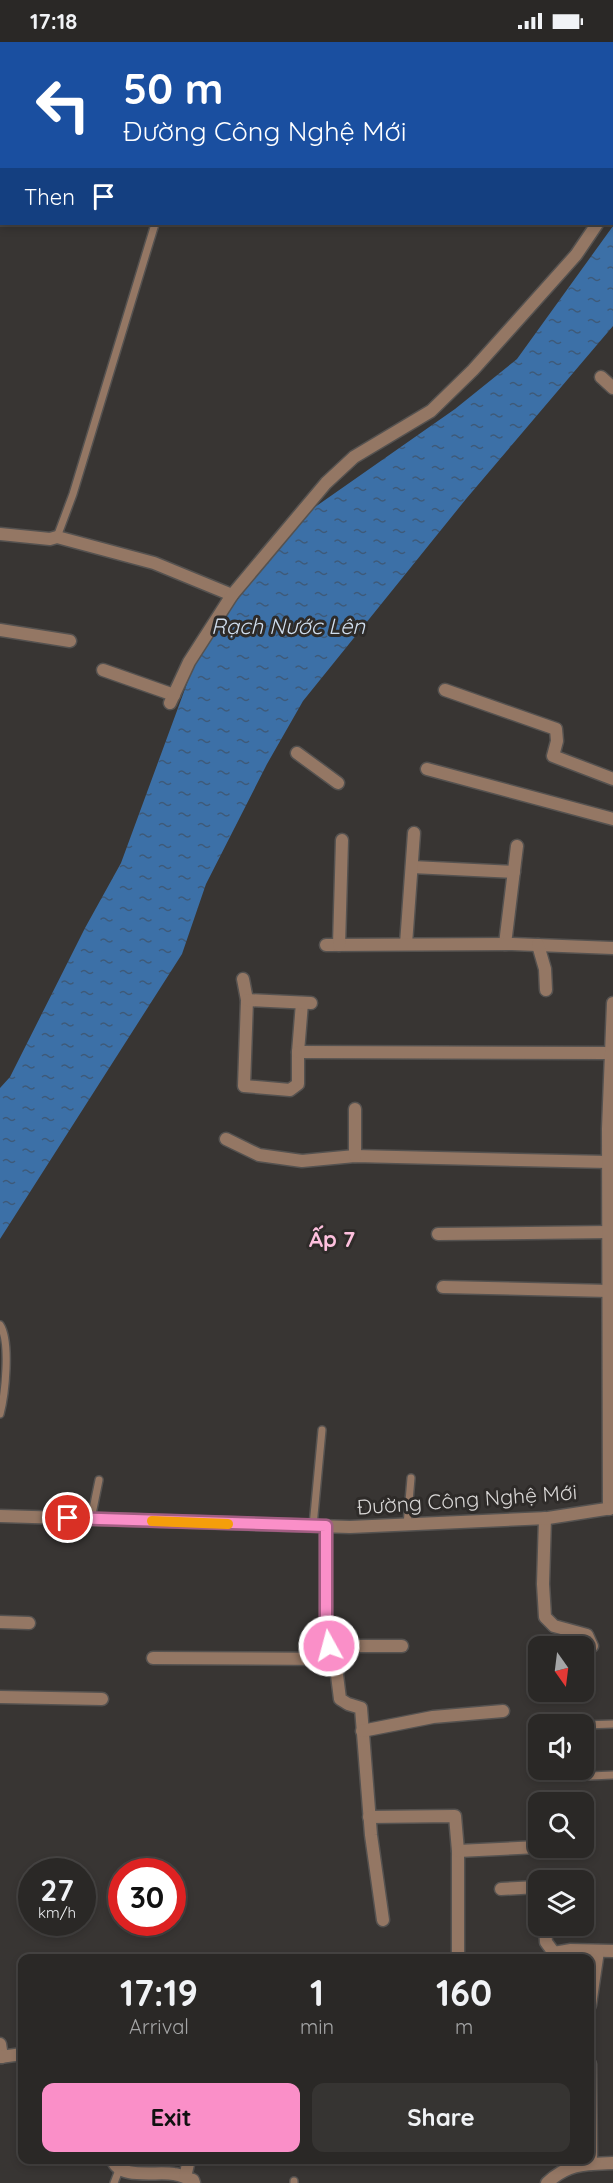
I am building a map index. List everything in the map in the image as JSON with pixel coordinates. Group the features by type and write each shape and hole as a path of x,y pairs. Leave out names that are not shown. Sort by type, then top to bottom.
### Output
{"street":[{"path":"103,670 172,699 189,662 232,595 308,504 343,466 381,440 431,411 473,370 576,255 596,225"},
{"path":"0,534 50,539 57,537 154,563 232,595"},
{"path":"0,630 70,641"},
{"path":"445,690 555,729 557,741 553,756 613,779"},
{"path":"297,753 339,783"},
{"path":"427,769 613,819"},
{"path":"406,944 414,833"},
{"path":"342,840 332,945 505,944 613,948"},
{"path":"505,944 518,846"},
{"path":"412,867 429,866 514,872"},
{"path":"538,945 545,969 546,990"},
{"path":"243,979 247,1000 244,1086 290,1090 298,1084 298,1052 307,1003 247,1000"},
{"path":"611,1509 608,1162 613,1003"},
{"path":"298,1052 610,1053"},
{"path":"355,1109 355,1156"},
{"path":"226,1139 259,1155 302,1161 355,1156 608,1162"},
{"path":"438,1234 609,1232"},
{"path":"443,1287 609,1291"},
{"name":"Đường Công Nghệ Mới","path":"0,1516 350,1527 544,1518 611,1509"},
{"path":"544,1518 545,1617 554,1626 587,1636"},
{"path":"320,1526 326,1632 335,1659 340,1699 361,1708 369,1817 383,1920"},
{"path":"0,1622 29,1623"},
{"path":"329,1646 402,1646"},
{"path":"153,1658 335,1659"},
{"path":"0,1697 102,1699"},
{"path":"362,1731 434,1717 503,1711"},
{"path":"369,1817 455,1816 458,1851 458,1954"},
{"path":"458,1851 528,1848"},
{"path":"501,1889 528,1888"},
{"path":"546,1936 552,1954"},
{"path":"559,1954 571,1950 613,1951"},
{"path":"594,1978 598,1951"},
{"path":"1,2053 18,2054"},
{"path":"594,2164 613,2163"},
{"path":"116,2165 127,2172 175,2174 190,2180 189,2164"},
{"path":"547,2183 560,2171 591,2164"}],"lane":[{"path":"57,537 73,494 155,225"},
{"path":"0,1325 4,1338 6,1382 0,1414"},
{"path":"320,1526 321,1430"},
{"path":"407,1524 411,1478"},
{"path":"91,1519 99,1480"},
{"path":"594,1725 613,1724"},
{"path":"594,1776 613,1775"},
{"path":"114,2183 116,2165"}],"water":[{"name":"Rạch Nước Lên","path":"613,226 613,326 466,499 303,701 267,764 206,884 182,954 0,1239 0,1088 10,1077 85,928 121,863 196,659 239,592 315,507 455,409 517,359"}],"slow traffic":[{"path":"152,1521 228,1524"}],"district":[{"name":"Ấp 7","path":"332,1239"}],"route":[{"path":"68,1518 326,1526 326,1632 329,1646"}]}
